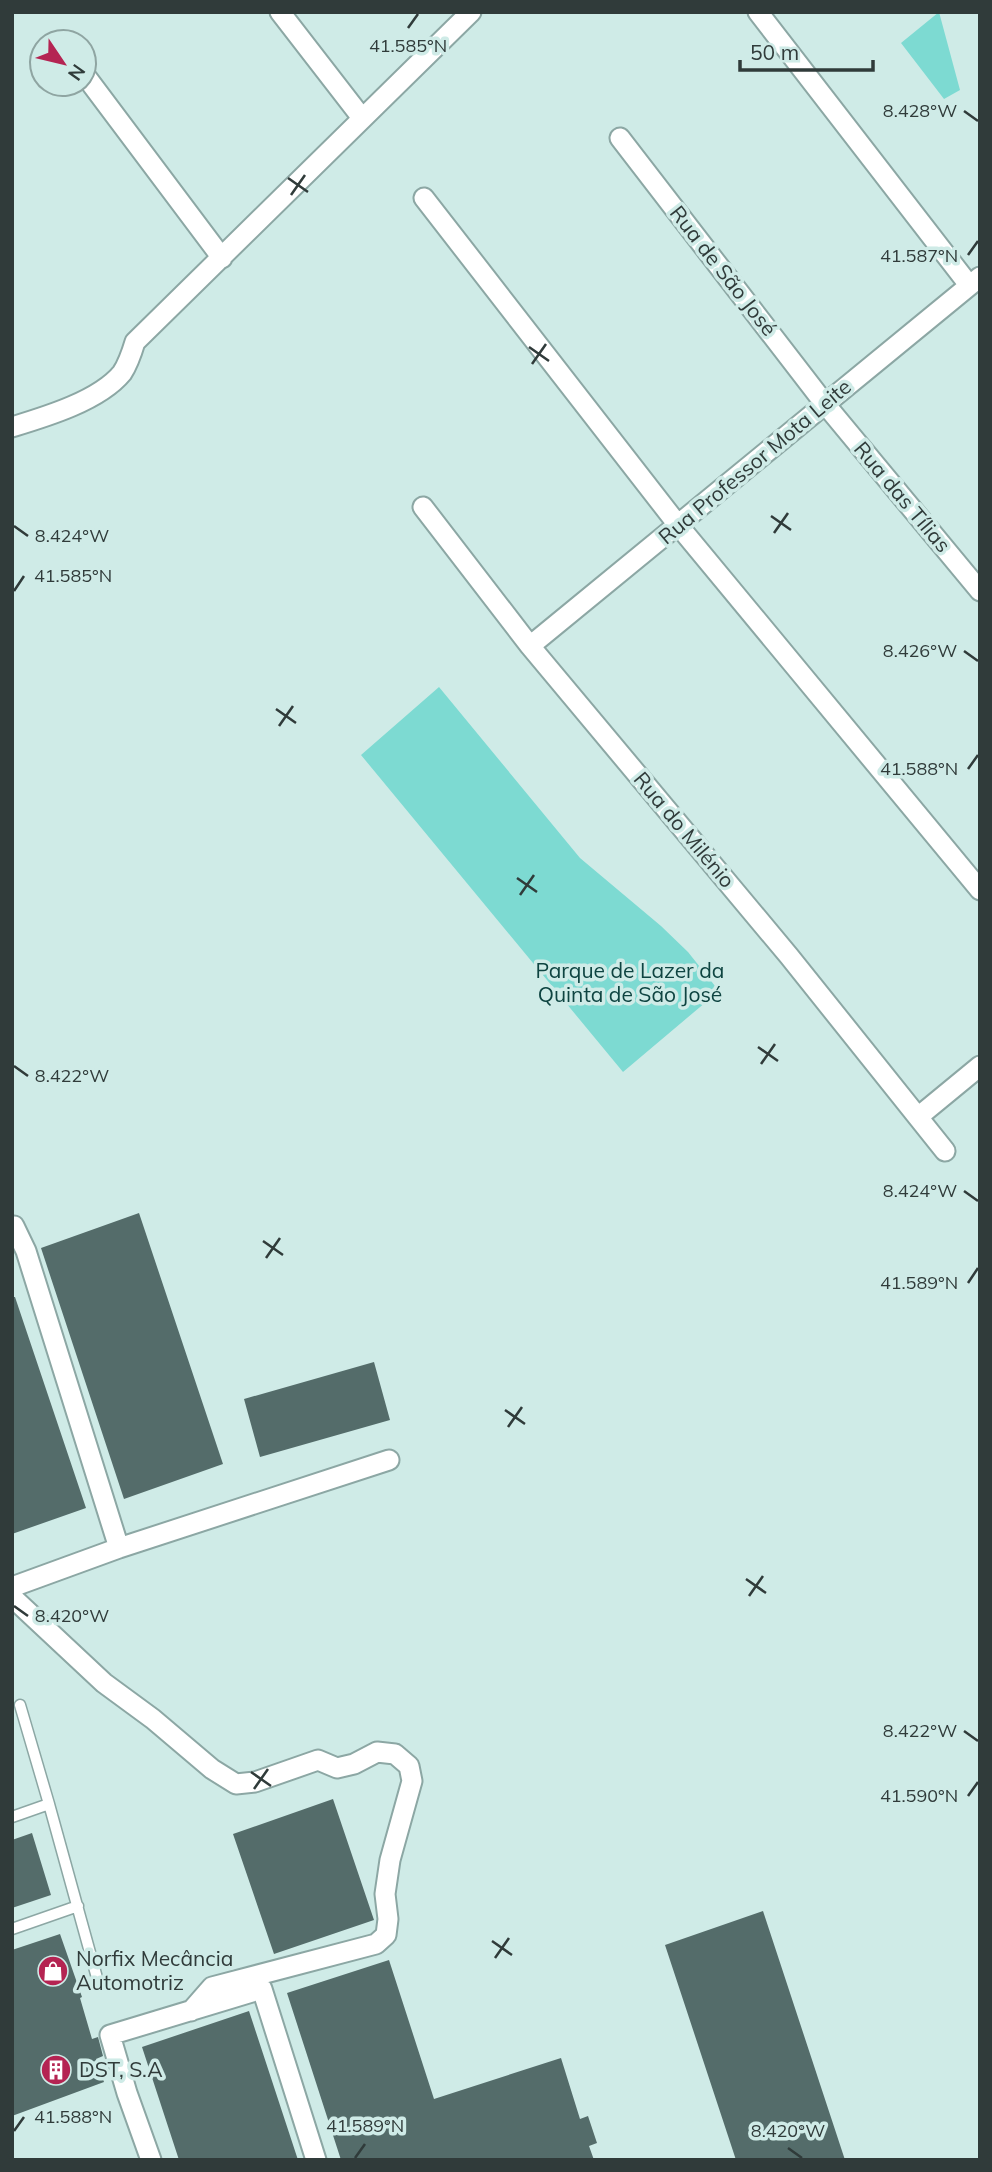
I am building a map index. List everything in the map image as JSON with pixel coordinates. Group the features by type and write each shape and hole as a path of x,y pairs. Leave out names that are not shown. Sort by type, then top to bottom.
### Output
{"street":[{"path":"280,12 362,118"},
{"path":"12,428 91,396 122,373 135,342 296,187 362,118 471,12"},
{"path":"758,12 975,281"},
{"path":"98,93 222,258"},
{"name":"Rua de São José","path":"620,138 825,404"},
{"path":"424,198 678,525 980,890"},
{"name":"Rua Professor Mota Leite","path":"530,646 975,281"},
{"name":"Rua das Tílias","path":"825,404 980,591"},
{"name":"Rua do Milénio","path":"423,508 530,646 789,956 945,1151"},
{"path":"918,1117 980,1066"},
{"path":"12,1226 15,1226 26,1251 119,1548"},
{"path":"12,1587 119,1548 389,1460"},
{"path":"12,1597 104,1683 153,1719 212,1769 236,1784 255,1782 318,1760 337,1768 354,1764 377,1752 395,1754 409,1766 412,1781 390,1860 384,1894 386,1935 376,1944 212,1987 191,2011"},
{"path":"151,2160 110,2035 262,1989 316,2160"}],"lane":[{"path":"20,1705 99,1985"},
{"path":"12,1817 49,1804"},
{"path":"12,1929 78,1906"}],"green space":[{"path":"939,12 960,90 944,99 901,43"},
{"name":"Parque de Lazer da Quinta de São José","path":"439,687 580,858 661,926 688,952 719,991 623,1072 361,755"}],"building":[{"path":"139,1213 223,1464 124,1499 41,1248"},
{"path":"12,1297 15,1297 86,1508 12,1534"},
{"path":"374,1362 390,1420 260,1457 244,1399"},
{"path":"333,1799 374,1920 274,1954 233,1834"},
{"path":"32,1833 51,1895 12,1908 12,1840"},
{"path":"763,1911 845,2160 736,2160 665,1945"},
{"path":"60,1934 82,1997 80,1998 92,2039 98,2037 103,2056 96,2059 104,2082 12,2116 12,1950"},
{"path":"389,1960 434,2099 561,2058 580,2119 588,2116 597,2143 589,2146 594,2160 341,2160 287,1993"},
{"path":"249,2011 298,2160 179,2160 142,2047"}],"place":[{"name":"Norfix Mecância Automotriz","path":"53,1971"},
{"name":"DST, S.A","path":"56,2070"}]}
